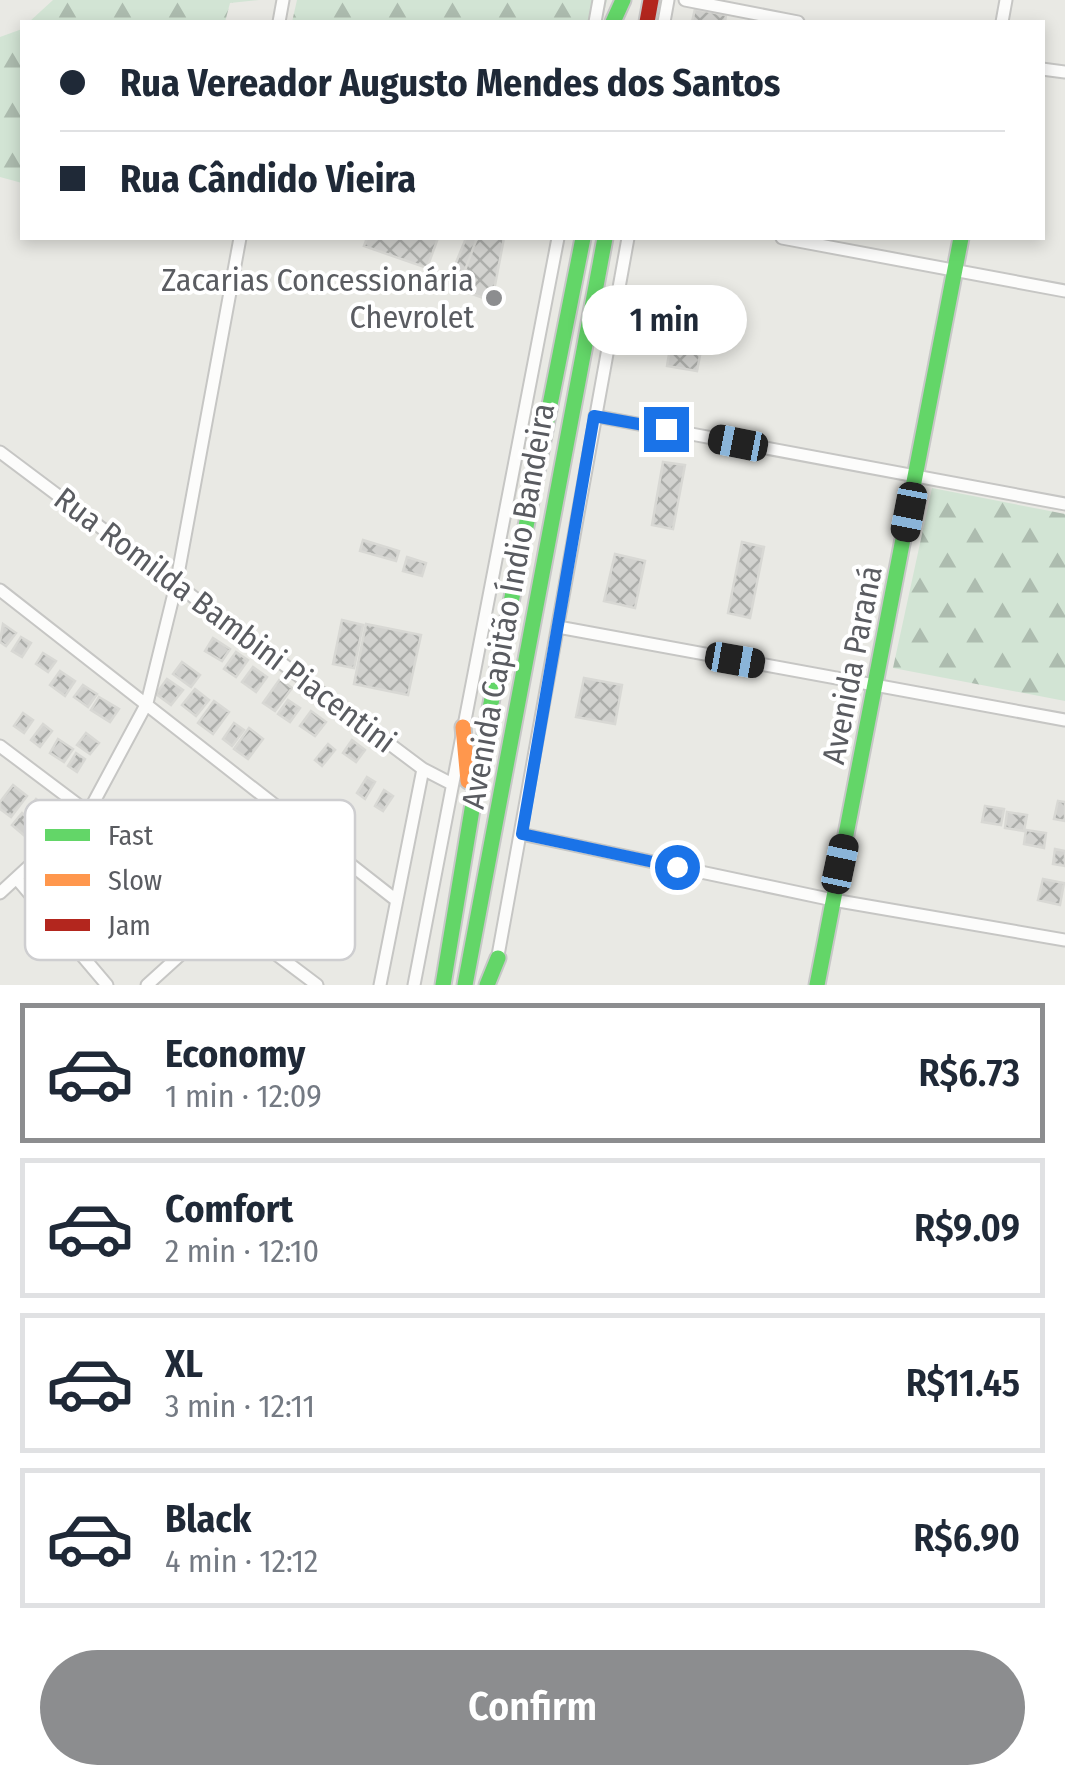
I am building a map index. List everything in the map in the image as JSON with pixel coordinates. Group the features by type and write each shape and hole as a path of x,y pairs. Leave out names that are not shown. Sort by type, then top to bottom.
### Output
{"main road":[{"name":"Avenida Capitão Índio Bandeira","path":"464,985 458,962 467,850 482,749 583,240"},
{"name":"Avenida Capitão Índio Bandeira","path":"458,962 605,240"},
{"name":"Avenida Paraná","path":"817,985 961,240"},
{"path":"463,727 468,757 467,850"},
{"path":"491,985 498,958"},
{"path":"444,985 458,962"}],"street":[{"path":"685,0 788,20"},
{"path":"95,800 147,704 176,585 240,240"},
{"path":"414,985 558,240"},
{"path":"498,958 628,240"},
{"path":"792,240 1065,291"},
{"path":"594,416 1065,504"},
{"name":"Rua Romilda Bambini Piacentini","path":"0,452 423,768 452,784"},
{"path":"0,590 269,800"},
{"path":"558,627 1065,720"},
{"path":"0,746 74,800"},
{"path":"380,985 423,768"},
{"path":"522,834 833,900 1065,940"},
{"path":"355,868 396,900"},
{"path":"0,893 25,872"},
{"path":"18,879 25,887"},
{"path":"86,960 107,985"},
{"path":"147,985 175,960"},
{"path":"282,960 317,985"}],"green space":[{"path":"53,0 259,0 230,3 226,20 31,20"},
{"path":"297,0 607,0 602,20 292,20"},
{"path":"20,30 20,182 0,177 0,37"},
{"path":"932,488 1065,514 1065,701 893,668"}],"building":[{"path":"695,9 726,15 725,20 692,20"},
{"path":"366,240 437,240 427,268 364,246"},
{"path":"465,240 476,240 458,289 447,285"},
{"path":"476,240 504,240 492,301 458,289"},
{"path":"675,319 706,324 697,371 667,366"},
{"path":"663,462 685,465 673,529 652,525"},
{"path":"363,540 399,551 396,561 360,551"},
{"path":"742,542 764,547 750,618 728,613"},
{"path":"615,554 645,561 635,608 604,601"},
{"path":"407,557 426,563 422,576 403,571"},
{"path":"342,620 363,625 354,668 333,664"},
{"path":"3,624 16,633 6,646 0,642"},
{"path":"366,624 421,635 408,695 354,684"},
{"path":"21,637 31,643 22,657 12,651"},
{"path":"213,638 230,649 222,661 205,651"},
{"path":"236,652 248,660 236,677 224,669"},
{"path":"43,653 56,661 48,672 36,664"},
{"path":"182,662 200,675 191,687 173,674"},
{"path":"253,667 267,677 256,692 242,682"},
{"path":"60,671 75,681 65,696 50,685"},
{"path":"584,678 622,685 615,724 576,717"},
{"path":"167,679 183,690 171,705 156,694"},
{"path":"280,679 292,688 275,711 263,703"},
{"path":"83,685 97,694 88,707 74,697"},
{"path":"195,689 209,700 196,716 182,705"},
{"path":"99,697 119,709 110,722 91,710"},
{"path":"288,700 300,708 290,722 278,714"},
{"path":"214,701 229,712 213,734 198,723"},
{"path":"311,711 326,722 315,736 300,726"},
{"path":"23,713 33,720 24,733 14,726"},
{"path":"234,723 244,730 232,746 223,739"},
{"path":"43,724 52,731 40,747 31,740"},
{"path":"249,728 263,739 248,759 234,749"},
{"path":"86,733 99,743 90,754 77,745"},
{"path":"58,739 73,749 64,762 50,753"},
{"path":"352,740 365,750 356,762 343,753"},
{"path":"328,744 335,750 322,766 315,760"},
{"path":"76,753 85,759 77,772 68,766"},
{"path":"367,777 375,782 365,799 357,793"},
{"path":"13,785 27,796 11,817 0,809 0,802"},
{"path":"384,790 393,796 383,811 375,806"},
{"path":"1058,801 1065,802 1065,821 1054,819"},
{"path":"985,806 1004,809 1001,825 982,822"},
{"path":"1007,812 1027,815 1024,831 1005,828"},
{"path":"22,813 25,836 12,825"},
{"path":"1026,830 1046,833 1044,848 1024,844"},
{"path":"1055,849 1065,851 1065,866 1053,864"},
{"path":"1043,879 1064,883 1060,905 1038,900"}],"traffic: fast":[{"path":"614,20 623,0"},
{"path":"443,985 482,749 583,240"},
{"path":"465,985 605,240"},
{"path":"817,985 961,240"},
{"path":"487,985 498,958"}],"traffic: slow":[{"path":"463,727 468,781"}],"traffic: jam":[{"path":"647,20 651,0"}],"place":[{"name":"Zacarias Concessionária Chevrolet","path":"494,298"}],"route":[{"path":"666,429 594,416 522,834 677,867"}]}
